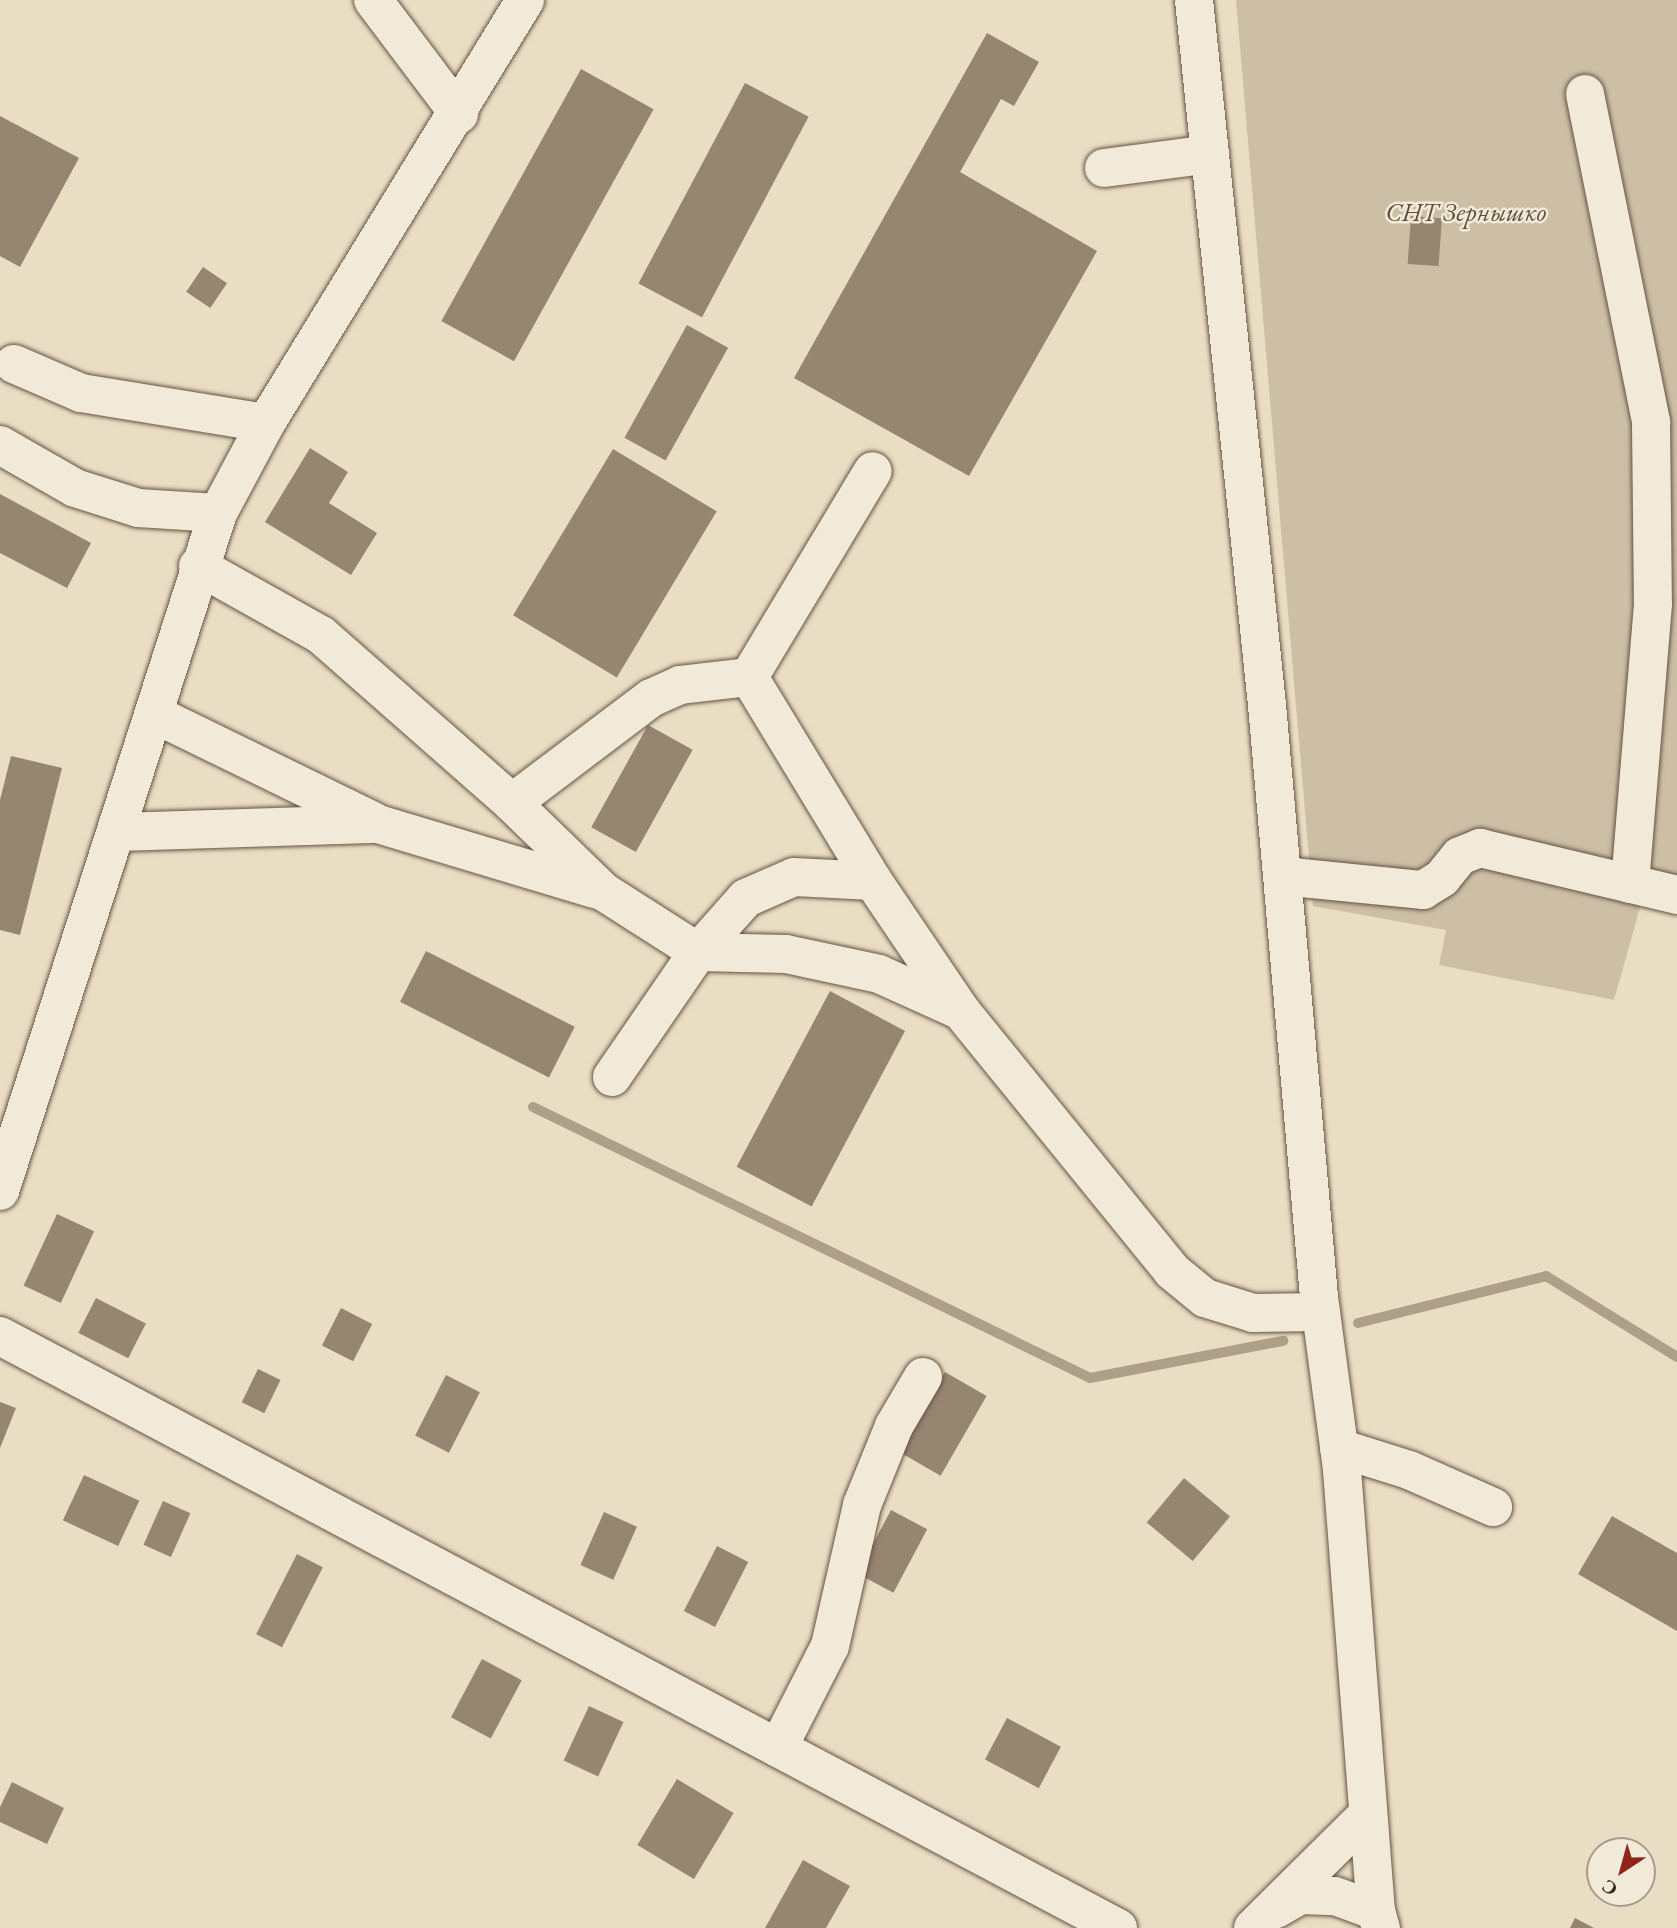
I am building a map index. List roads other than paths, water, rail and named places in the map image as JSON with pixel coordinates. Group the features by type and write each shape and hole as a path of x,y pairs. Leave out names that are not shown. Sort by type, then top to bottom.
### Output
{"street":[{"path":"373,0 459,114"},
{"path":"0,1191 119,832 198,566 218,513 266,423 459,114 525,0"},
{"path":"1194,0 1282,876 1321,1312 1339,1448 1379,1920"},
{"path":"1585,94 1651,422 1653,604 1630,884"},
{"path":"1104,168 1210,154"},
{"path":"14,363 81,393 266,423"},
{"path":"0,446 75,488 138,508 218,513"},
{"path":"749,677 873,471"},
{"path":"198,566 321,635 512,803 604,892 698,952 786,954 852,968 878,974 961,1011"},
{"path":"749,677 873,881 961,1011 1172,1271 1205,1298 1253,1313 1321,1312"},
{"path":"512,803 651,698 680,685 749,677"},
{"path":"154,714 378,824 604,892"},
{"path":"119,832 378,824"},
{"path":"1282,876 1423,890 1442,878 1460,856 1480,848 1677,895"},
{"path":"612,1077 698,952 746,898 794,877 873,881"},
{"path":"0,1336 1118,1928"},
{"path":"778,1748 830,1646 862,1505 894,1426 923,1377"},
{"path":"1339,1448 1409,1470 1493,1507"},
{"path":"1264,1919 1368,1814"},
{"path":"1264,1919 1300,1895 1335,1896 1379,1920"}],"waterway":[{"path":"533,1107 1090,1378 1283,1341"},
{"path":"1358,1323 1546,1276 1677,1357"}],"park label":[{"name":"СНТ Зернышко","path":"1466,213"}]}
